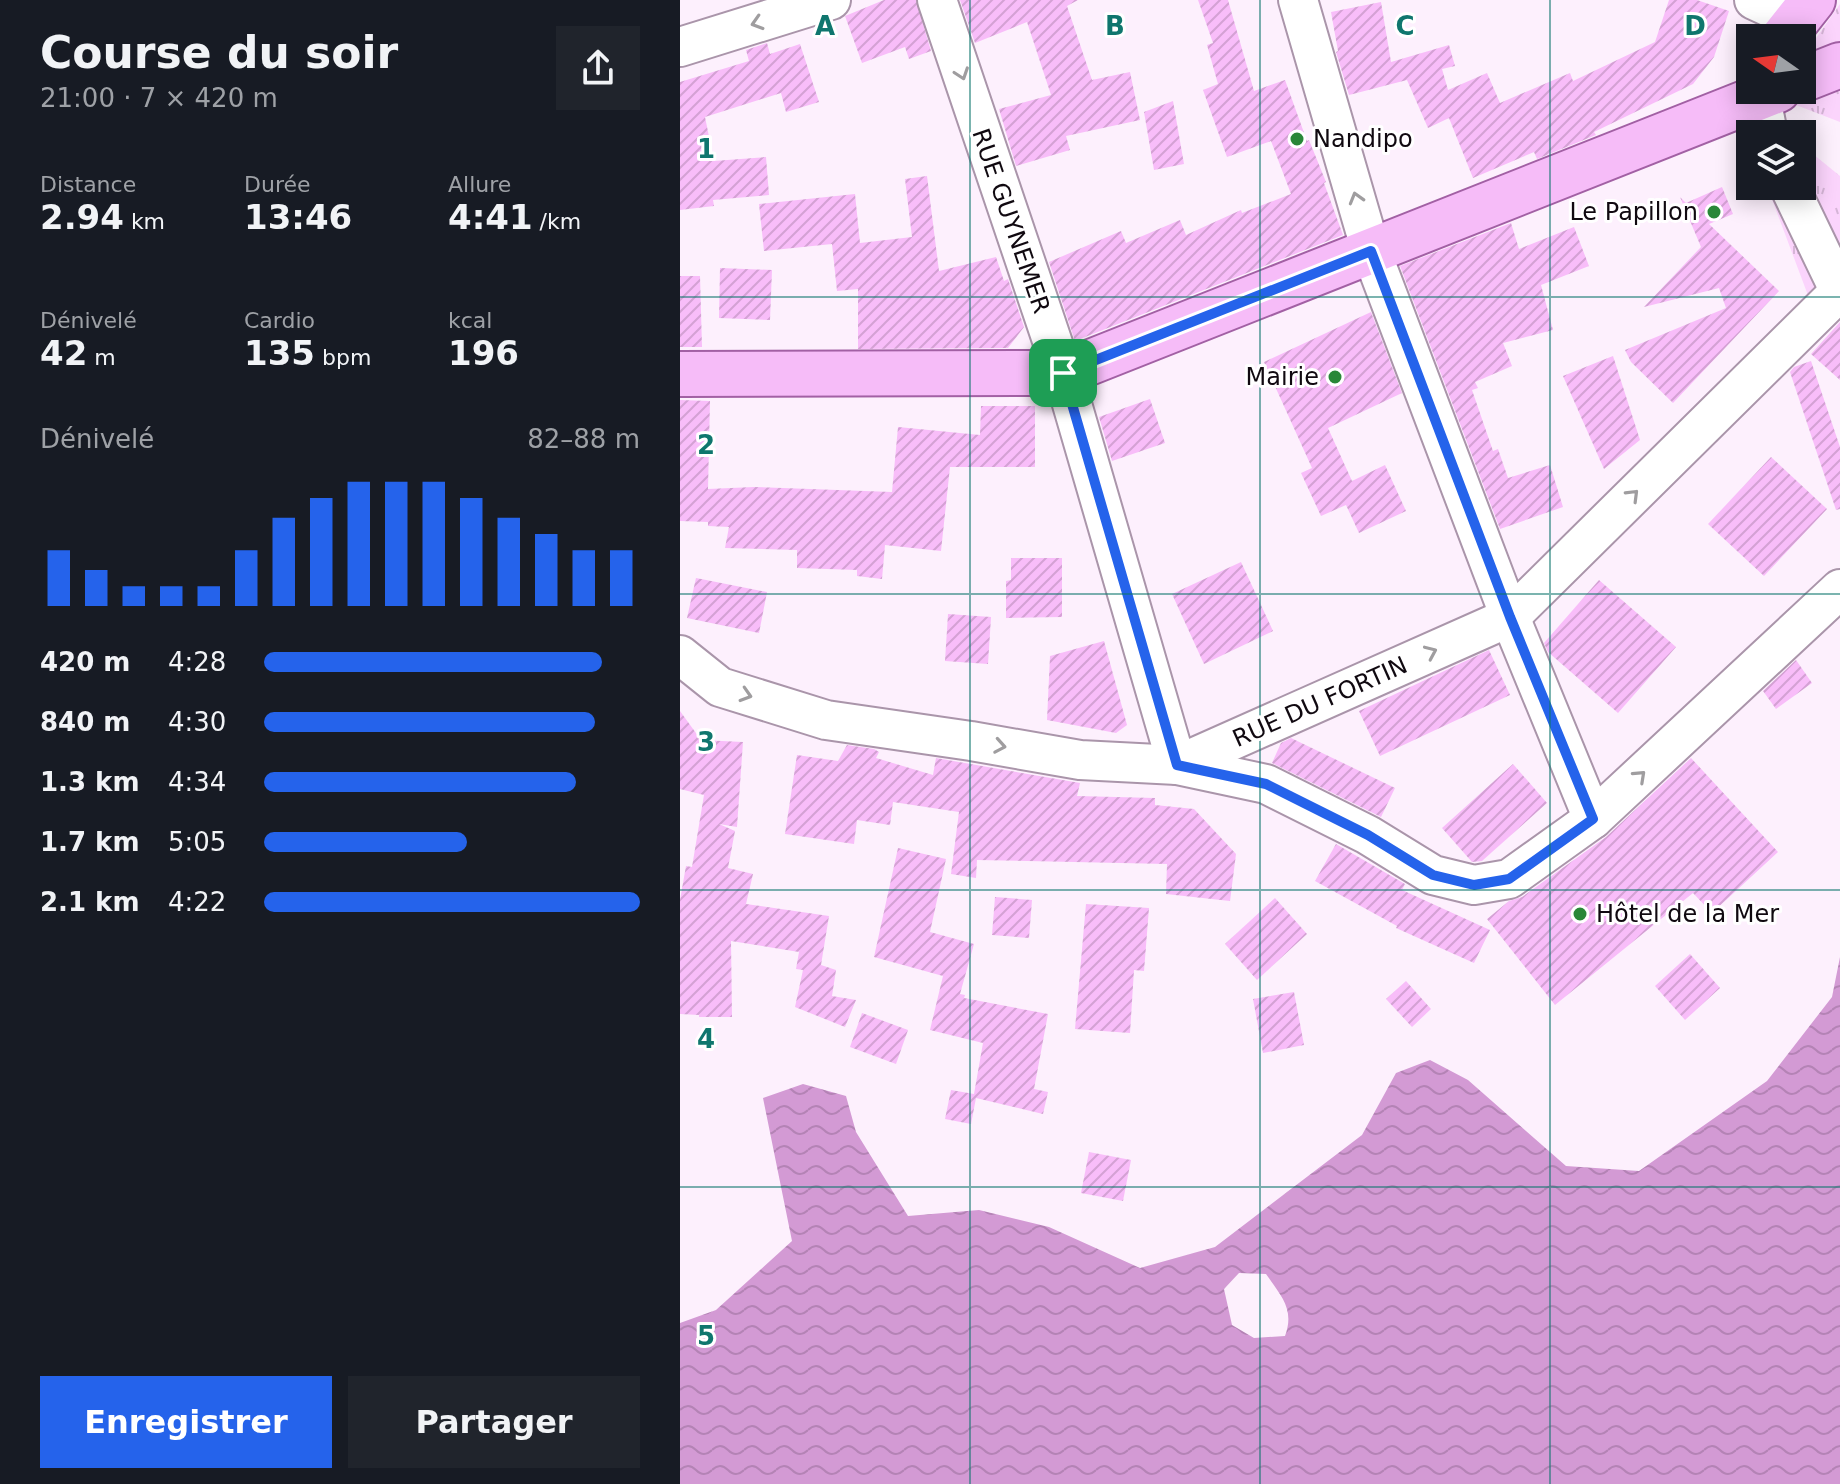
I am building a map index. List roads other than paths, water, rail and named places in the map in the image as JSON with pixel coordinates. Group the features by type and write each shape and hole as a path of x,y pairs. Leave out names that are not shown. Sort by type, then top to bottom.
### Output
{"main road":[{"path":"1816,74 1840,65"},
{"path":"680,374 1063,373 1747,104"}],"street":[{"path":"680,47 831,0"},
{"name":"RUE GUYNEMER","path":"937,0 1063,373 1177,765"},
{"path":"1298,0 1371,251 1510,617 1593,819"},
{"path":"1754,0 1798,20"},
{"path":"1796,200 1840,291"},
{"name":"RUE DU FORTIN","path":"680,655 720,687 826,720 1080,760 1177,765 1510,617 1840,291"},
{"path":"1177,765 1266,784 1368,835 1433,875 1474,885 1509,879 1593,819 1840,589"}],"water":[{"path":"1840,957 1840,1484 680,1484 680,1323 716,1310 792,1241 763,1098 803,1084 846,1096 856,1132 908,1216 979,1210 1049,1227 1140,1268 1215,1247 1362,1135 1396,1073 1430,1060 1468,1080 1566,1166 1639,1171 1767,1081 1832,997","holes":["1239,1273 1266,1274 1285,1303 1288,1326 1285,1336 1254,1338 1232,1325 1224,1289"]}],"place":[{"name":"Nandipo","path":"1297,139"},
{"name":"Le Papillon","path":"1714,212"},
{"name":"Mairie","path":"1335,377"},
{"name":"Hôtel de la Mer","path":"1580,914"}]}
